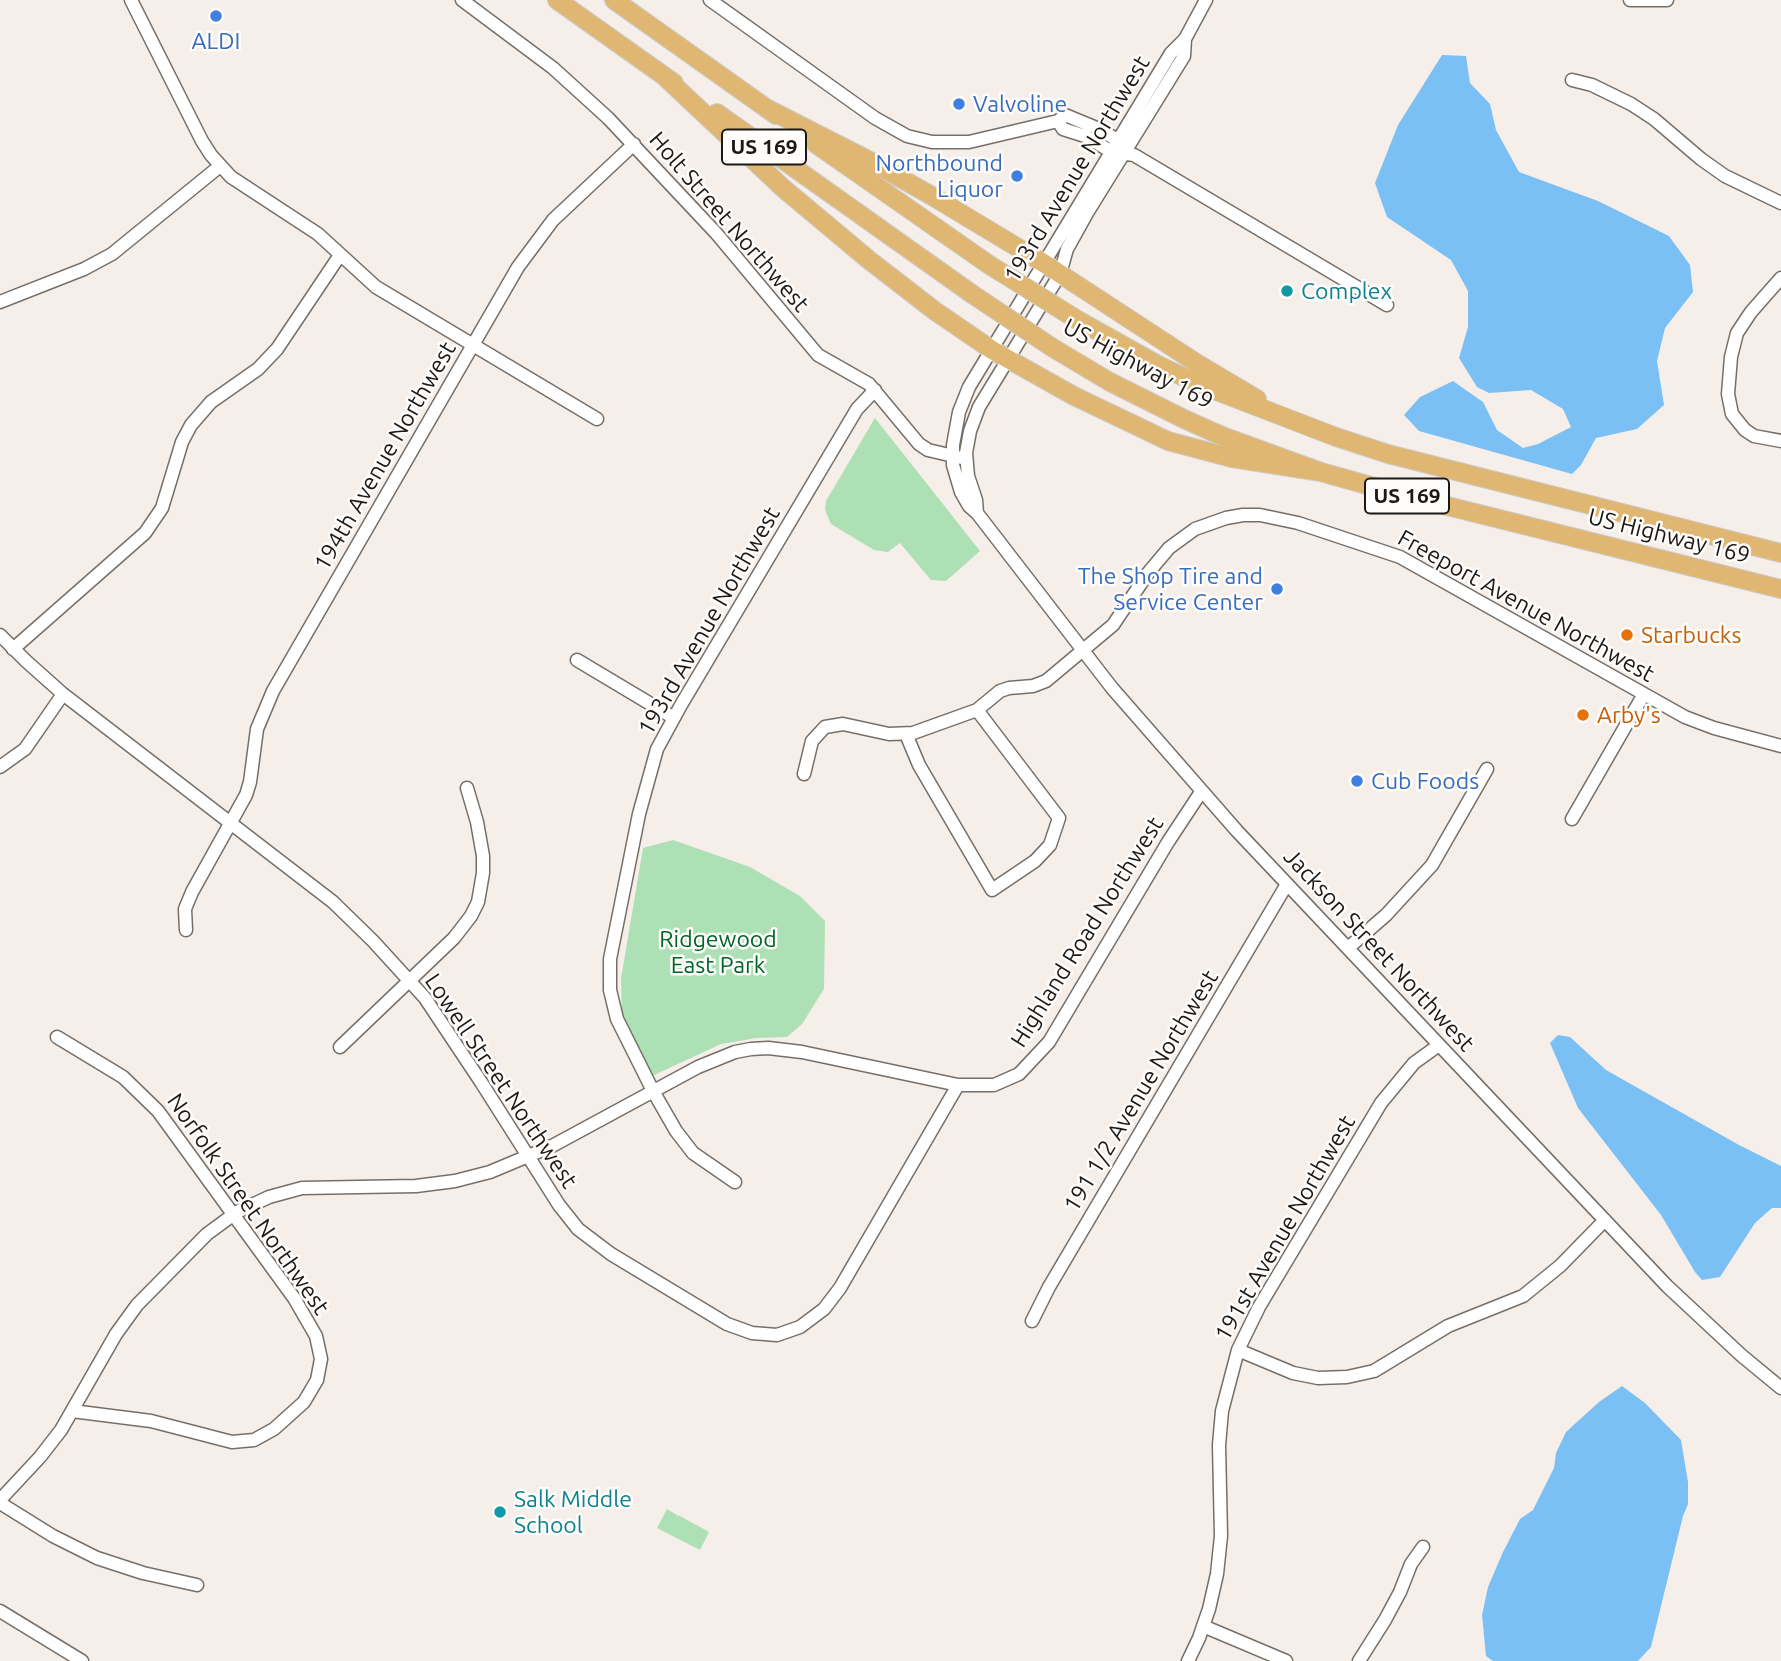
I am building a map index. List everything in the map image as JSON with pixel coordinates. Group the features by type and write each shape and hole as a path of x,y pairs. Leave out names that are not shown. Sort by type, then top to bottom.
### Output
{"highway":[{"name":"US Highway 169","path":"557,0 1054,348 1110,382 1184,419 1321,472 1402,495 1781,589"},
{"name":"US Highway 169","path":"614,0 988,264 1076,319 1160,366 1201,385 1336,437 1411,460 1781,554"},
{"path":"665,76 783,188 869,260 935,311 1008,360 1074,396 1168,441 1232,458 1321,472"},
{"path":"768,109 870,161 1052,269 1261,402 1336,437"}],"street":[{"path":"131,0 202,141 220,166 243,186 305,224 376,287 597,419"},
{"name":"Holt Street Northwest","path":"462,0 553,68 634,144 716,233 818,355 869,384 919,444 928,450 966,459"},
{"path":"710,0 875,118 907,136 932,142 969,142 1058,121 1065,115 1078,119 1119,141 1127,152 1387,305"},
{"name":"193rd Avenue Northwest","path":"1024,334 1104,162 1171,52 1185,39 1206,0"},
{"path":"1630,0 1667,0"},
{"name":"193rd Avenue Northwest","path":"1008,324 1066,249 1127,152 1184,56 1185,39"},
{"path":"1572,80 1592,85 1631,104 1725,176 1781,203"},
{"path":"1058,121 1063,129 1085,136 1112,152 1127,152"},
{"name":"194th Avenue Northwest","path":"186,930 185,909 192,892 241,806 250,782 257,729 274,691 518,267 553,220 634,144"},
{"path":"0,302 84,270 112,254 220,166"},
{"path":"13,649 145,533 162,508 189,427 211,402 268,359 286,337 340,255"},
{"path":"1781,278 1751,312 1737,333 1731,358 1728,394 1732,414 1745,430 1754,436 1781,441"},
{"name":"Jackson Street Northwest","path":"1008,324 969,387 958,412 952,456 961,492 969,506 1087,646 1147,730 1201,792 1605,1220 1704,1321 1781,1388"},
{"name":"Jackson Street Northwest","path":"977,513 966,459 970,431 1024,334"},
{"name":"193rd Avenue Northwest","path":"735,1182 693,1153 676,1132 620,1026 612,1004 609,975 617,925 657,749 857,409 875,390"},
{"name":"Freeport Avenue Northwest","path":"906,734 977,710 1000,691 1033,686 1046,681 1113,625 1158,560 1181,538 1195,529 1226,518 1260,515 1298,523 1400,557 1697,722 1781,746"},
{"name":"Lowell Street Northwest","path":"0,635 63,694 333,902 408,979 447,1029 559,1205 578,1229 650,1279 739,1330 777,1335 800,1327 824,1309 840,1289 958,1085"},
{"path":"577,660 674,718"},
{"path":"0,767 25,749 63,694"},
{"path":"1572,819 1644,694"},
{"path":"804,774 811,741 825,727 843,724 889,734 906,734 919,765 992,890 1035,861 1050,845 1059,818 977,710"},
{"path":"1349,948 1386,915 1432,865 1487,769"},
{"path":"341,1046 408,979 454,938 478,902 483,856 467,788"},
{"name":"Highland Road Northwest","path":"0,1502 40,1457 72,1411 116,1334 137,1305 191,1248 234,1214 270,1197 302,1188 436,1184 491,1172 528,1157 734,1052 768,1048 803,1052 958,1085 979,1087 1007,1081 1019,1074 1053,1035 1168,842 1201,792"},
{"name":"191 1/2 Avenue Northwest","path":"1032,1321 1049,1287 1287,884"},
{"name":"Norfolk Street Northwest","path":"57,1037 110,1068 146,1098 181,1140 294,1298 316,1336 321,1359 317,1380 304,1402 274,1429 254,1440 243,1442 220,1439 151,1421 72,1411"},
{"name":"191st Avenue Northwest","path":"1188,1661 1213,1593 1220,1555 1219,1445 1222,1411 1238,1350 1259,1307 1381,1103 1414,1063 1439,1045"},
{"path":"1238,1350 1293,1373 1318,1378 1347,1377 1374,1371 1448,1326 1523,1296 1554,1272 1605,1220"},
{"path":"0,1502 97,1558 143,1573 197,1585"},
{"path":"1359,1661 1400,1592 1410,1564 1423,1547"},
{"path":"0,1611 82,1661"},
{"path":"1203,1626 1286,1661"}],"green space":[{"path":"875,418 980,551 946,581 931,580 900,543 888,552 874,550 831,524 825,510 826,501"},
{"name":"Ridgewood East Park","path":"673,840 750,867 800,896 825,921 824,989 802,1024 787,1037 756,1038 721,1044 652,1076 635,1047 622,1012 621,979 643,848"},
{"path":"667,1509 677,1515 676,1518 678,1515 709,1532 700,1550 657,1528"}],"water":[{"path":"1442,55 1466,56 1470,83 1490,104 1496,130 1519,172 1598,201 1669,236 1690,265 1693,292 1665,328 1657,361 1664,405 1637,429 1596,438 1581,465 1572,474 1419,431 1404,415 1420,397 1453,381 1483,402 1497,430 1523,448 1538,444 1571,427 1563,409 1531,390 1489,393 1477,387 1459,358 1468,327 1468,291 1451,260 1387,217 1375,183 1398,125"},
{"path":"1558,1035 1570,1037 1606,1070 1781,1166 1781,1208 1772,1208 1755,1223 1720,1277 1702,1280 1695,1272 1661,1215 1578,1108 1550,1043"},
{"path":"1622,1386 1645,1403 1681,1440 1688,1482 1688,1504 1651,1647 1638,1661 1493,1661 1486,1656 1482,1615 1488,1587 1503,1552 1520,1519 1533,1510 1554,1468 1556,1453 1566,1432 1599,1402"}],"place":[{"name":"ALDI","path":"216,16"},
{"name":"Valvoline","path":"959,104"},
{"name":"Northbound Liquor","path":"1017,176"},
{"name":"Complex","path":"1287,291"},
{"name":"The Shop Tire and Service Center","path":"1277,589"},
{"name":"Starbucks","path":"1627,635"},
{"name":"Arby's","path":"1583,715"},
{"name":"Cub Foods","path":"1357,781"},
{"name":"Salk Middle School","path":"500,1512"}]}
